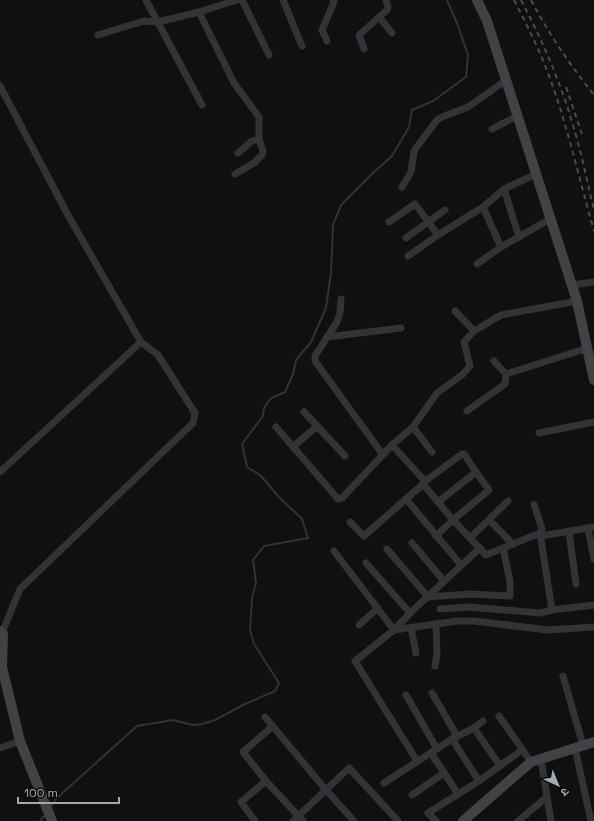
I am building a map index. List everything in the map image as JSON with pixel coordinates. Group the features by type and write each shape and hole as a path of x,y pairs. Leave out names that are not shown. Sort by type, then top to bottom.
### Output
{"street":[{"path":"146,0 202,105"},
{"path":"98,35 144,21 158,22 199,12 237,0"},
{"path":"242,0 269,55"},
{"path":"283,0 302,46"},
{"path":"328,41 322,30 334,2 333,0"},
{"path":"364,49 360,35 388,7 386,0"},
{"path":"477,0 487,21 577,301 594,380"},
{"path":"199,12 234,83 259,117 259,139 263,151 262,155 254,163 235,174"},
{"path":"379,17 392,33"},
{"path":"402,187 411,172 416,148 437,120 446,114 468,106 506,81"},
{"path":"0,86 70,217 141,342 158,355 195,413 194,423 20,589 1,632 3,681 20,741 51,818"},
{"path":"492,129 517,116"},
{"path":"238,153 252,141 259,139"},
{"path":"408,256 483,207 504,189 536,174"},
{"path":"504,189 519,237"},
{"path":"389,222 415,204 438,235"},
{"path":"483,207 501,247"},
{"path":"406,238 445,210"},
{"path":"477,264 501,247 550,219"},
{"path":"572,285 594,282"},
{"path":"341,299 337,322 315,356 315,361 383,455"},
{"path":"276,427 338,499 340,499 392,445 413,427 436,393 462,375 470,366 464,342 474,331 501,315 577,301"},
{"path":"455,311 474,331"},
{"path":"327,337 401,328"},
{"path":"0,472 141,342"},
{"path":"506,374 588,348"},
{"path":"467,411 505,384 506,374 494,361"},
{"path":"304,412 316,427 345,456"},
{"path":"539,433 594,422"},
{"path":"293,447 316,427"},
{"path":"413,427 432,452"},
{"path":"392,445 424,483 452,520 486,555 541,534 569,532 591,528 594,559"},
{"path":"350,522 364,536 424,483 464,454 489,490 452,520 436,536"},
{"path":"438,502 476,472"},
{"path":"406,499 461,565"},
{"path":"470,538 508,501"},
{"path":"534,504 542,529 541,534 552,610"},
{"path":"489,520 513,544"},
{"path":"569,532 576,584"},
{"path":"412,543 444,581"},
{"path":"417,761 355,661 394,630 410,613 480,548"},
{"path":"428,597 470,594 510,596 510,581 503,548"},
{"path":"387,549 428,597"},
{"path":"334,551 394,630"},
{"path":"366,563 410,613"},
{"path":"440,609 468,606 540,613 552,610 594,605"},
{"path":"359,625 378,608"},
{"path":"394,630 457,621 474,621 548,630 594,627"},
{"path":"436,624 436,666"},
{"path":"411,628 416,653"},
{"path":"563,676 579,747 591,821"},
{"path":"432,693 454,737 479,781"},
{"path":"406,695 444,773 458,794"},
{"path":"265,716 326,790 354,821"},
{"path":"499,716 522,750 536,761 547,797 551,821"},
{"path":"384,783 454,737 474,728 483,721"},
{"path":"273,726 243,752 298,819 349,768 398,821"},
{"path":"474,728 500,766"},
{"path":"0,748 20,741"},
{"path":"463,821 536,761 594,742"},
{"path":"436,821 428,813 479,781 522,750"},
{"path":"412,795 444,773"},
{"path":"255,821 241,802 266,781"},
{"path":"518,821 547,797"}],"waterway":[{"path":"51,807 57,798 137,726 173,720 193,725 202,724 215,720 245,704 275,691 279,683 254,644 250,630 252,598 256,583 253,560 264,546 308,538 302,519 279,497 260,475 247,467 242,444 263,416 264,408 271,398 285,392 293,374 296,360 311,342 326,308 331,273 333,225 341,205 392,156 409,127 412,110 433,101 466,77 468,55 447,0"},
{"path":"40,821 46,814"}],"railway":[{"path":"514,0 530,31 552,84 569,139 594,231"},
{"path":"521,0 538,34 561,88 573,124 594,209"},
{"path":"531,0 560,49 594,95"},
{"path":"566,87 582,134"}]}
